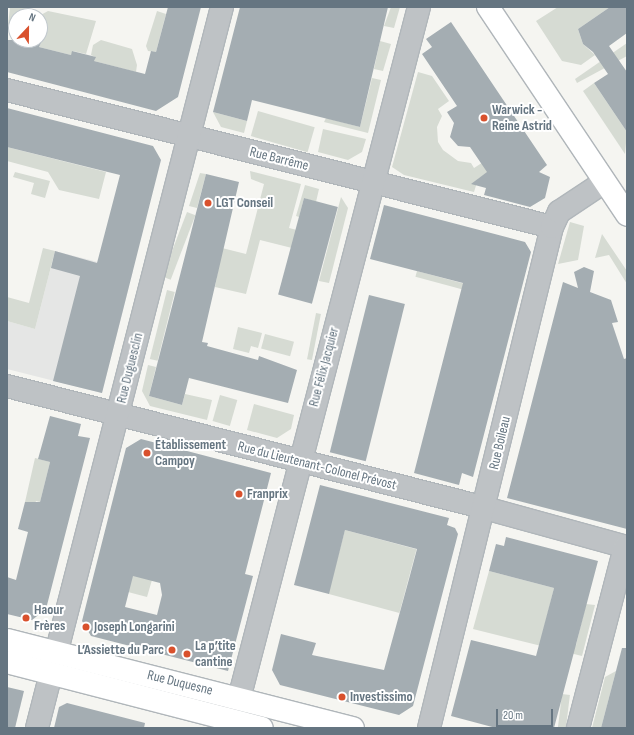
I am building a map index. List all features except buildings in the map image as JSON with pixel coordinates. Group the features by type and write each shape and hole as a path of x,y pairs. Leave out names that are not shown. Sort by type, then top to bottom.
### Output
{"main road":[{"path":"488,7 627,215"},
{"name":"Rue Duquesne","path":"7,640 353,728"},
{"name":"Rue Duquesne","path":"7,662 232,724 262,728"}],"street":[{"name":"Rue Duguesclin","path":"37,728 222,7"},
{"name":"Rue Félix Jacquier","path":"232,724 299,461 375,182 419,7"},
{"name":"Rue Barrême","path":"7,90 189,137 552,227"},
{"name":"Rue Boileau","path":"429,728 485,508 552,227 559,212 604,182"},
{"name":"Rue du Lieutenant-Colonel Prévost","path":"7,386 485,508 626,547"},
{"path":"578,728 626,547"}],"shaded area":[{"path":"10,7 31,7 30,8"},
{"path":"391,7 400,7 394,28 384,26"},
{"path":"558,7 610,7 578,29 583,44 595,55 581,65 562,61 536,21"},
{"path":"48,11 96,21 86,54 73,51 71,55 43,48 48,48"},
{"path":"157,11 166,14 156,52 148,51 146,46"},
{"path":"101,40 132,49 137,65 136,72 94,61 95,57 91,55 93,45"},
{"path":"380,41 391,44 383,71 374,69"},
{"path":"627,43 627,56 577,83 575,79"},
{"path":"418,72 432,76 449,101 438,109 442,116 437,127 438,142 443,150 458,161 471,163 474,168 491,157 498,166 478,179 474,192 404,175 392,167"},
{"path":"372,78 381,80 368,133 324,122 326,118 360,127"},
{"path":"594,83 627,132 625,154 583,91"},
{"path":"258,111 315,127 308,152 251,136"},
{"path":"213,112 247,121 244,133 221,127"},
{"path":"323,129 366,139 362,152 348,160 318,152"},
{"path":"7,147 106,172 99,199 59,190 48,172 7,161"},
{"path":"250,171 301,184 289,228 297,230 292,248 260,240 246,294 215,287 222,248 246,254 264,184 251,179"},
{"path":"15,172 50,181 45,198 31,194 34,183 13,177"},
{"path":"200,173 206,174 197,208 189,206"},
{"path":"305,185 319,189 316,202 304,198 299,217 296,216"},
{"path":"341,197 348,208 329,283 319,281"},
{"path":"187,212 195,215 171,280 162,276"},
{"path":"570,222 584,226 578,260 558,264"},
{"path":"602,234 627,271 627,284 609,255 595,258"},
{"path":"43,248 55,251 35,329 7,321 7,297 29,303"},
{"path":"55,251 133,271 102,393 7,369 7,321 35,329"},
{"path":"417,271 463,283 462,289 415,277"},
{"path":"167,290 175,292 158,361 150,359"},
{"path":"316,313 321,314 312,360 307,359"},
{"path":"238,327 262,333 258,348 251,346 249,353 233,349"},
{"path":"265,334 294,342 290,356 261,348"},
{"path":"148,365 156,367 149,396 182,405 185,394 212,400 207,420 150,406 142,391"},
{"path":"220,395 237,400 230,426 213,421"},
{"path":"254,404 294,415 291,429 277,438 247,430"},
{"path":"35,458 50,462 40,502 36,501 35,504 25,502"},
{"path":"345,530 416,549 399,613 328,594"},
{"path":"161,549 147,597 128,592 134,568"},
{"path":"489,571 554,588 542,636 576,645 586,604 595,605 582,656 473,629"},
{"path":"616,671 601,728 592,728 605,677"},
{"path":"562,694 570,695 566,728 558,728"}],"place":[{"name":"Warwick - Reine Astrid","path":"484,118"},
{"name":"LGT Conseil","path":"208,203"},
{"name":"Établissement Campoy","path":"147,453"},
{"name":"Franprix","path":"239,494"},
{"name":"Haour Frères","path":"26,618"},
{"name":"Joseph Longarini","path":"86,627"},
{"name":"L’Assiette du Parc","path":"172,650"},
{"name":"La p’tite cantine","path":"187,654"},
{"name":"Investissimo","path":"342,697"}]}
